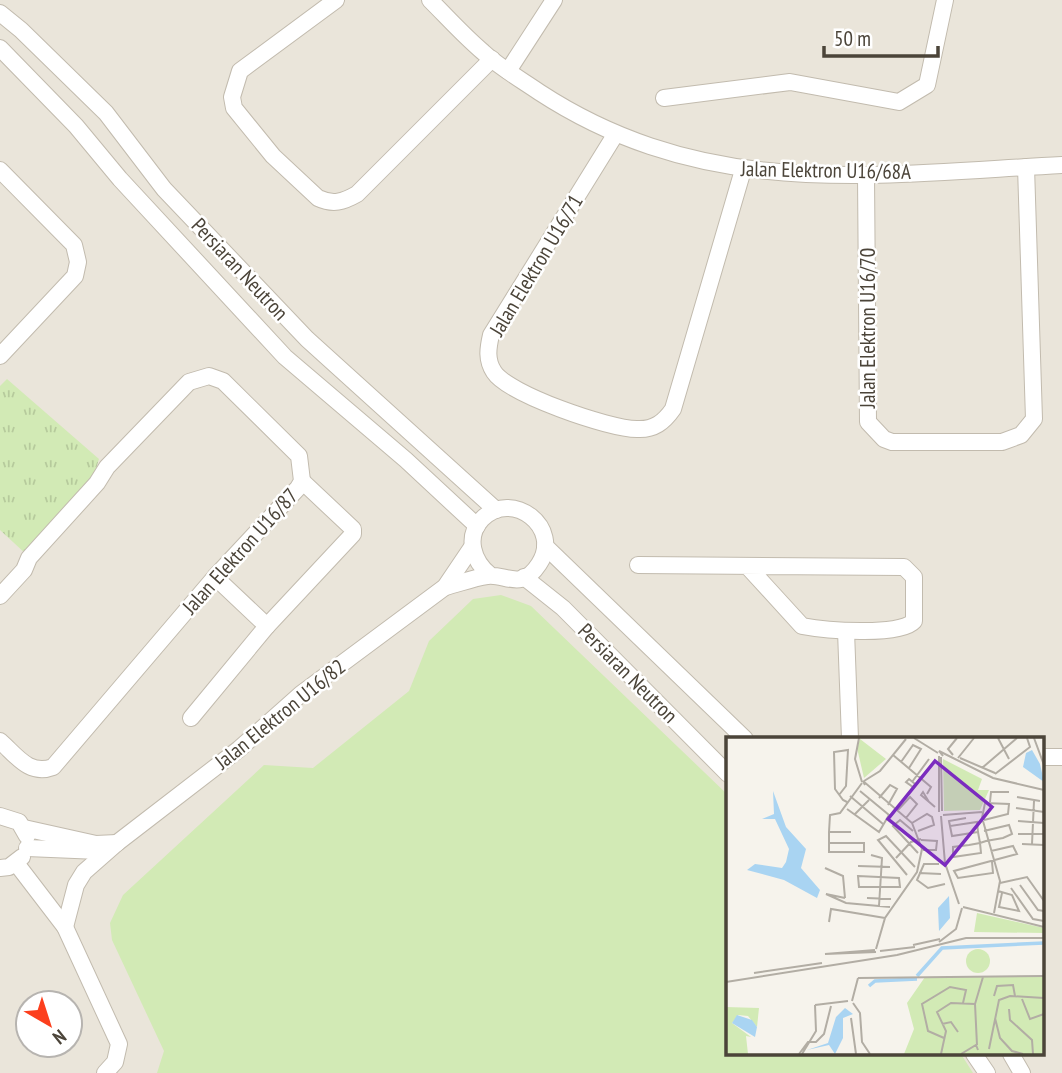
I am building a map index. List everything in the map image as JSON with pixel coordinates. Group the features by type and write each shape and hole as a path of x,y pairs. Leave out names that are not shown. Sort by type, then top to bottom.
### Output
{"street":[{"path":"336,0 240,71 232,97 234,108 273,156 318,198 326,202 335,203 357,194 492,59"},
{"name":"Jalan Elektron U16/68A","path":"430,0 492,59 575,116 615,135 698,162 743,170 866,176 1062,165"},
{"path":"508,71 554,0"},
{"path":"664,98 790,82 899,102 927,85 945,0"},
{"name":"Persiaran Neutron","path":"0,13 22,30 106,113 164,189 307,339 496,510"},
{"name":"Persiaran Neutron","path":"0,48 76,127 120,179 285,357 406,460 477,526"},
{"name":"Jalan Elektron U16/71","path":"615,135 491,335 488,346 489,361 502,382 585,418 637,429 659,425 673,409 743,170"},
{"name":"Jalan Elektron U16/70","path":"866,176 868,422 884,439 892,442 1002,442 1021,435 1034,419 1026,167"},
{"path":"0,170 74,245 78,262 75,276 0,356"},
{"name":"Jalan Elektron U16/87","path":"0,596 97,483 107,467 189,382 209,376 223,381 299,456 302,481 52,766 42,771 30,768 0,741"},
{"path":"191,718 267,626 354,531 302,481"},
{"path":"520,509 539,523 545,546 539,565 524,577 512,580 490,575 445,587 472,547 477,526 496,510 520,509"},
{"name":"Persiaran Neutron","path":"545,546 743,737"},
{"path":"472,547 481,567 490,575"},
{"path":"638,565 749,568 904,567 914,577 914,621 908,627 846,631 802,626 749,568"},
{"path":"215,577 267,626"},
{"name":"Persiaran Neutron","path":"524,577 563,608 726,772"},
{"name":"Jalan Elektron U16/82","path":"65,927 76,886 84,872 117,843 239,749 300,694 445,587"},
{"path":"846,631 850,737"},
{"path":"1044,757 1062,757"},
{"path":"0,816 12,818 24,828 96,844 117,843"},
{"path":"24,828 27,848"},
{"path":"105,1073 115,1062 119,1044 65,927 8,865 27,848 94,853 117,843"},
{"path":"975,1056 986,1073"},
{"path":"1013,1056 1022,1073"}],"shaded area":[{"path":"0,0 1062,0 1062,1073 0,1073"}],"green space":[{"path":"7,379 99,459 95,472 27,555 0,530 0,386"},
{"path":"501,595 531,606 726,793 726,1056 962,1056 973,1073 157,1073 164,1051 112,940 110,923 123,895 264,765 313,768 409,691 429,641 473,599"}]}
